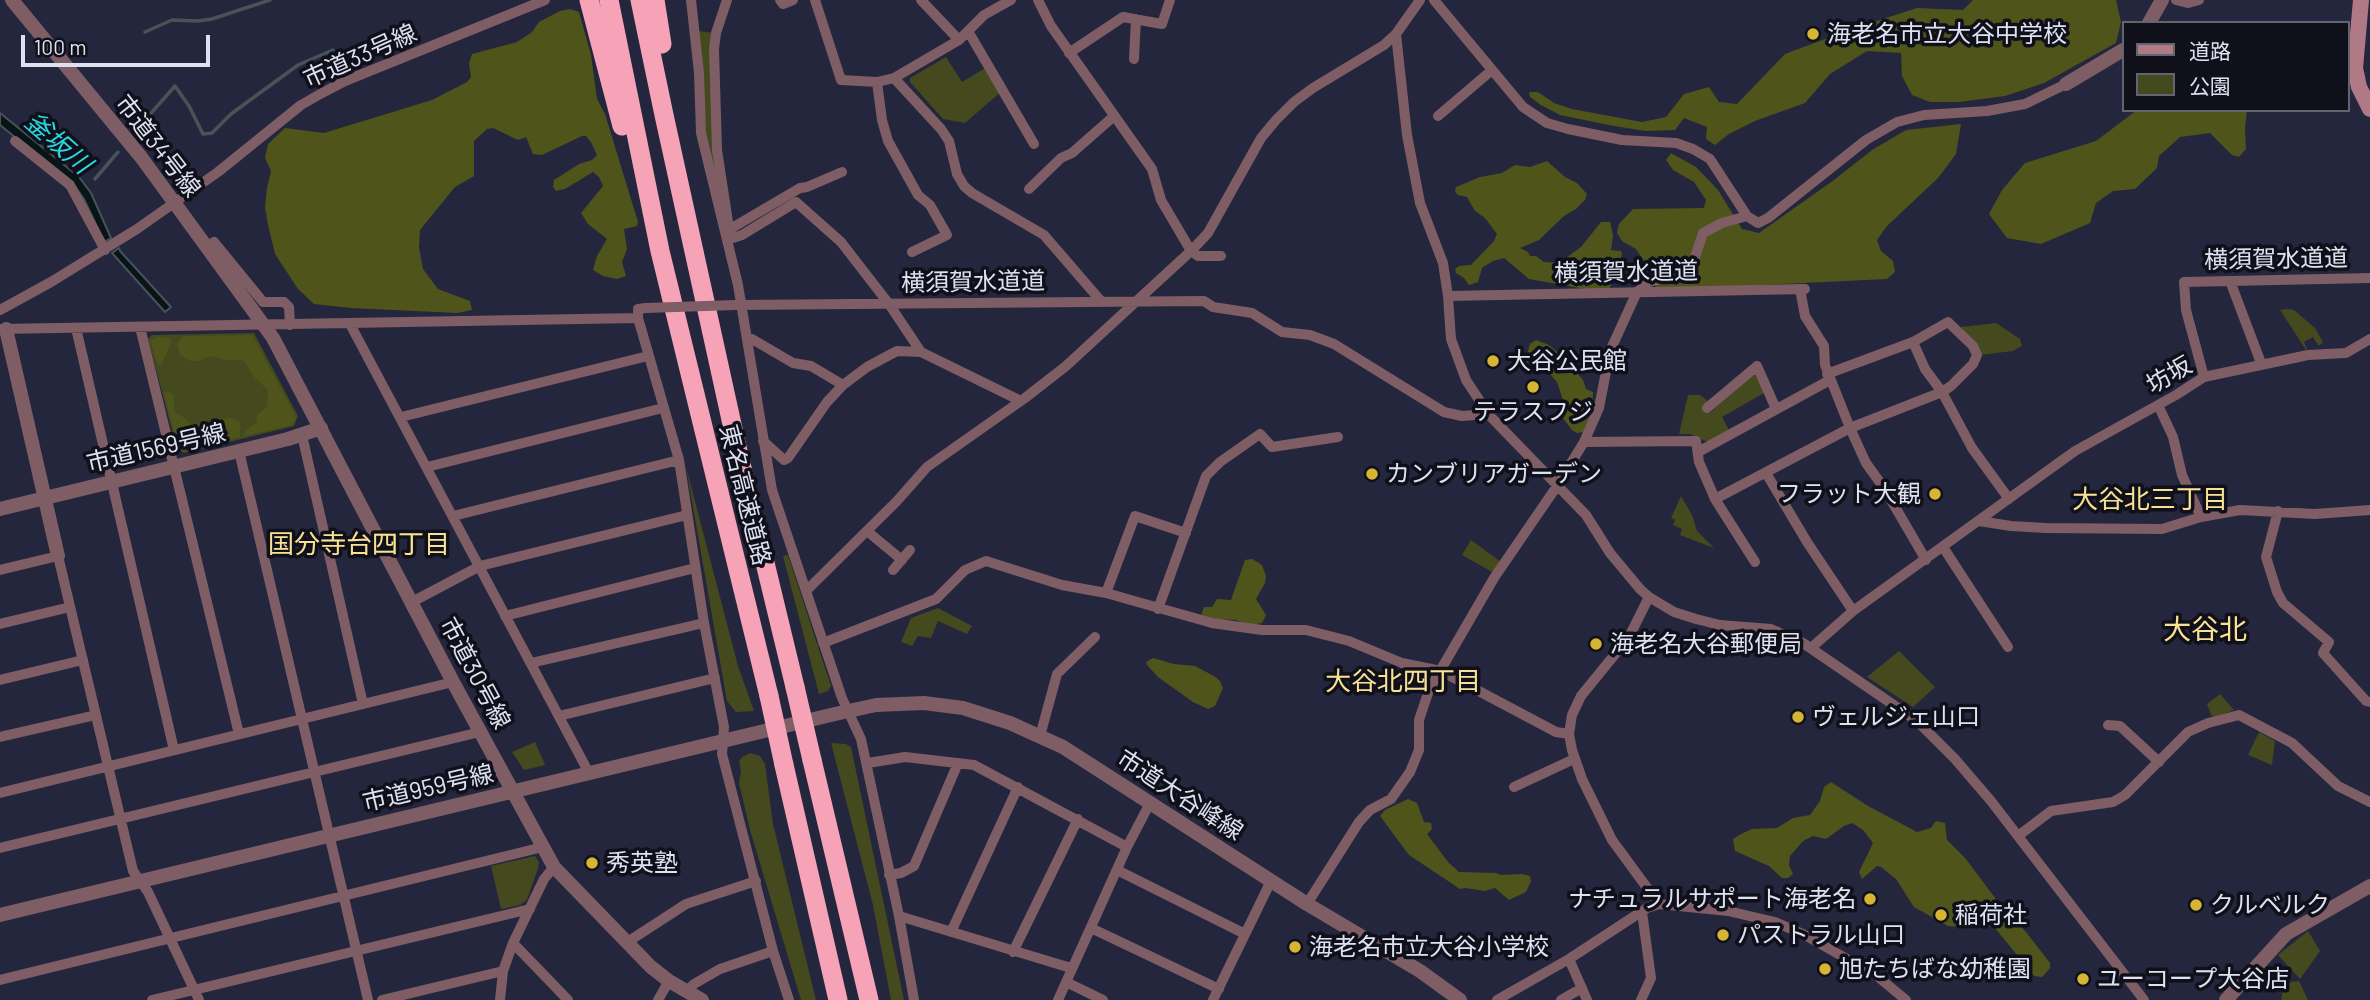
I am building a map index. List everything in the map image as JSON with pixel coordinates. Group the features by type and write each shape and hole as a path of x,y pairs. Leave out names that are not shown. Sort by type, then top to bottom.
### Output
{"highway":[{"path":"589,0 618,116 660,251"},
{"name":"東名高速道路","path":"609,0 660,251 769,696 838,1000"},
{"name":"東名高速道路","path":"640,0 719,363 869,1000"},
{"path":"654,0 719,363"}],"main road":[{"path":"2361,0 2356,74 2370,109"}],"street":[{"name":"市道34号線","path":"12,0 141,157 263,324"},
{"name":"市道33号線","path":"0,310 105,250 174,203 218,172 300,105 358,76 545,0"},
{"path":"691,0 699,73 701,133 726,236 778,511 842,698 861,739 868,763 914,1000"},
{"path":"726,236 728,221 717,150 714,49 727,0"},
{"path":"780,0 783,4 793,0"},
{"path":"815,0 841,80 877,82 894,78 959,40 984,15 1011,0"},
{"path":"921,0 959,40"},
{"path":"1038,0 1069,53 1152,169 1161,200 1191,250 1198,256 1221,256"},
{"path":"1069,53 1123,17 1162,24 1170,0"},
{"path":"806,591 935,461 1021,401 1099,337 1191,250 1208,233 1254,149 1276,120 1313,88 1361,60 1396,34 1420,0"},
{"path":"1434,0 1523,107 1546,123 1622,140 1676,143 1693,149 1710,159 1747,216 1758,223 1769,218 1866,140 1897,121 1924,115 1987,111 2025,104 2122,52"},
{"path":"2150,21 2162,0"},
{"path":"2176,0 2188,3 2199,0"},
{"path":"1134,59 1136,19"},
{"path":"968,31 1034,144"},
{"path":"1396,34 1407,135 1420,203 1440,252 1454,352 1466,380 1487,412 1586,515 1610,553 1649,597 1674,612 1696,619 1720,625 1771,629 1811,648 1917,721 1955,759 2018,836 2144,1000"},
{"path":"1438,116 1492,70"},
{"path":"894,78 942,129 949,141 957,174 964,186 1045,235 1100,300"},
{"path":"877,82 888,141 918,195 930,205 947,234 912,252"},
{"path":"1029,189 1061,158 1072,153 1113,117"},
{"path":"15,141 70,185 105,250"},
{"path":"726,236 800,188 842,172"},
{"path":"726,236 742,235 796,202 841,242 889,304 921,352"},
{"path":"1307,904 1359,822 1370,810 1391,799 1410,772 1419,750 1419,720 1429,690 1494,578 1558,486 1584,442 1599,408 1610,351 1637,292 1649,282 1675,276 1689,267 1703,233 1722,223 1747,216"},
{"path":"207,246 214,242 263,302 284,302 289,307 290,324"},
{"name":"横須賀水道道","path":"2204,377 2186,310 2184,282 2370,278"},
{"path":"2230,281 2261,363"},
{"name":"横須賀水道道","path":"1448,296 1802,289 1805,316 1824,346 1829,377"},
{"name":"横須賀水道道","path":"638,318 638,309 739,305 1204,301 1213,307 1252,313 1282,332 1310,335 1334,344 1444,412 1462,416 1487,412"},
{"path":"197,995 148,892 133,871 3,329 638,318 679,460 704,623 724,727 722,754 773,951 789,1000"},
{"path":"1698,452 1776,410 1829,377 1913,342 1948,322 1973,346 1977,355 1973,364 1942,392 1850,428 1715,499"},
{"name":"市道30号線","path":"263,324 273,338 554,867 650,967 702,1000"},
{"path":"350,324 589,773"},
{"path":"140,327 239,734"},
{"path":"76,328 174,750"},
{"path":"747,340 752,339 793,363 811,366 843,385"},
{"name":"坊坂","path":"1811,648 1853,611 2075,451 2204,377 2308,355 2346,353 2370,339"},
{"path":"1913,342 1925,369 1942,392 1972,448 2009,499"},
{"path":"763,441 784,460 788,458 827,401 843,385 867,366 897,351 921,352 1021,401"},
{"path":"401,417 648,356"},
{"path":"1707,408 1757,366 1776,410"},
{"path":"1829,377 1866,463 1884,488 1926,560"},
{"path":"2158,405 2173,437 2182,475 2201,517"},
{"path":"427,467 663,408"},
{"name":"市道1569号線","path":"0,509 239,451 321,428"},
{"path":"1158,609 1206,476 1220,462 1260,434 1272,447 1338,437"},
{"path":"302,435 363,704"},
{"path":"1584,442 1696,441 1699,461 1715,499 1755,562"},
{"path":"239,451 368,1000"},
{"path":"453,516 679,460"},
{"path":"1766,473 1807,542 1853,611"},
{"path":"1979,521 2046,528 2162,529 2201,517 2240,510 2315,514 2370,510"},
{"path":"2278,511 2266,556 2277,592 2283,603 2329,642 2323,653 2366,701 2370,702"},
{"path":"412,602 480,566 687,514"},
{"path":"1107,593 1135,516 1186,533"},
{"path":"867,531 902,560"},
{"path":"1943,547 2008,647"},
{"path":"893,570 910,550"},
{"path":"0,570 58,556"},
{"path":"823,643 936,599 965,570 986,561 1062,585 1107,593 1158,609 1244,629 1306,630 1349,640 1402,663 1441,671 1556,732 1569,734"},
{"path":"505,616 695,568"},
{"path":"1649,597 1629,637 1581,696 1572,715 1569,734 1574,759 1612,840 1658,904"},
{"path":"0,624 70,607"},
{"path":"531,663 704,623"},
{"path":"1040,736 1057,674 1095,637"},
{"path":"0,680 83,660"},
{"path":"559,716 715,678"},
{"path":"0,793 453,681"},
{"name":"市道大谷峰線","path":"725,741 849,711 894,704 924,703 963,708 1010,723 1063,747 1307,904 1420,971 1460,1000"},
{"path":"0,737 96,715"},
{"path":"2018,836 2051,811 2113,802 2125,795 2189,732 2208,723 2239,715 2292,743 2338,786 2370,802"},
{"path":"2108,724 2120,726 2160,762"},
{"path":"0,848 480,732"},
{"name":"市道959号線","path":"0,915 725,741"},
{"path":"868,763 905,757 974,765 1127,847"},
{"path":"1514,787 1574,759"},
{"path":"890,875 914,866 958,763"},
{"path":"951,932 1018,787"},
{"path":"1058,1000 1127,847 1150,803"},
{"path":"1013,952 1078,819"},
{"path":"0,980 543,848"},
{"path":"500,1000 503,971 513,943 544,879 554,867"},
{"path":"1117,870 1245,934"},
{"path":"626,943 686,904 756,881"},
{"path":"1091,928 1216,995 1271,881"},
{"path":"2226,1000 2286,934 2370,886"},
{"path":"1497,1000 1658,904 1728,911 1775,922 1877,976 1906,1000"},
{"path":"152,1000 197,995 356,951 530,909"},
{"path":"1641,1000 1651,978 1642,912"},
{"path":"899,916 1071,968"},
{"path":"513,943 568,1000"},
{"path":"687,991 720,969 773,951"},
{"path":"1569,959 1587,1000"},
{"path":"382,1000 503,971"},
{"path":"658,1000 669,981"},
{"path":"1066,982 1103,1000"},
{"path":"1561,1000 1582,988"}],"green space":[{"path":"1973,0 2116,0 2121,22 2116,43 2044,83 2005,96 1959,102 1930,102 1912,95 1902,76 1901,53 1867,51 1830,74 1805,103 1755,121 1729,134 1715,145 1706,139 1707,127 1684,118 1675,130 1645,131 1560,115 1530,97 1529,92 1538,92 1554,103 1572,109 1642,122 1666,117 1684,94 1709,87 1719,102 1737,104 1785,54 1917,8 1963,10"},
{"path":"570,9 579,12 591,55 597,99 605,114 638,222 637,226 624,229 627,249 622,262 626,276 617,279 603,276 593,270 597,256 607,239 588,224 581,213 603,186 599,177 593,172 565,189 556,191 553,187 554,180 597,155 586,136 542,155 533,154 526,137 518,140 493,128 487,129 474,141 474,176 455,187 420,230 419,248 423,269 438,289 470,301 472,310 457,313 314,304 298,289 275,254 265,207 271,171 265,158 268,144 285,128 324,133 432,100 467,82 471,77 469,64 472,54 517,42 532,32 539,22"},
{"path":"698,31 714,33 724,212 707,149"},
{"path":"946,57 962,82 987,67 1002,91 965,123 943,119 910,82 910,78"},
{"path":"2134,112 2247,112 2246,149 2239,157 2232,155 2210,133 2180,137 2159,156 2157,168 2135,189 2113,191 2096,203 2090,223 2041,244 2007,238 1989,214 2002,190 2025,163 2096,141"},
{"path":"1961,124 1956,154 1938,178 1887,226 1877,240 1881,251 1893,261 1895,272 1887,279 1657,290 1648,267 1636,249 1622,241 1617,233 1619,224 1633,209 1704,208 1706,200 1694,182 1673,170 1666,160 1671,153 1696,167 1718,190 1742,229 1759,233 1872,150 1906,130"},
{"path":"1547,161 1565,177 1577,183 1587,194 1576,209 1564,216 1539,240 1520,248 1544,262 1559,263 1581,247 1601,222 1610,222 1613,235 1611,250 1621,251 1622,254 1619,265 1604,269 1593,261 1587,263 1583,273 1589,275 1600,270 1610,281 1609,290 1602,292 1529,279 1504,258 1482,268 1478,282 1469,285 1455,269 1471,265 1494,241 1497,234 1485,218 1475,211 1467,197 1455,192 1456,187 1480,177 1502,173 1515,165 1530,167"},
{"path":"2280,310 2294,310 2315,328 2323,342 2320,345 2313,337 2304,342 2306,350"},
{"path":"1996,323 2020,339 2022,346 2013,351 1980,355 1961,327"},
{"path":"254,333 298,416 294,426 184,453 177,449 148,339 152,335"},
{"path":"252,335 296,417 293,425 244,436 245,431 257,422 257,415 267,407 268,390 255,378 243,360 210,356 200,361 191,361 180,355 177,344 186,336"},
{"path":"157,337 170,338 171,342 162,364 158,364 150,341"},
{"path":"1536,340 1549,345 1562,356 1583,380 1586,389 1593,392 1592,413 1584,432 1577,433 1572,430 1562,417 1563,400 1557,382 1541,364 1537,361 1525,369 1519,368 1526,358 1530,344"},
{"path":"1756,375 1764,393 1722,417 1729,430 1708,442 1690,434 1679,434 1688,395 1700,395 1709,402 1706,407 1710,413 1734,389"},
{"path":"164,393 174,395 174,411 186,419 194,430 192,437 197,443 214,425 231,418 240,422 240,437 184,451 178,447"},
{"path":"686,467 738,666 754,711 736,712 727,701"},
{"path":"1681,496 1692,515 1697,531 1714,548 1680,535 1682,529 1673,525 1675,520 1671,518"},
{"path":"1471,540 1501,562 1494,573 1462,555"},
{"path":"788,555 831,686 828,691 819,694 783,556"},
{"path":"1252,559 1262,565 1266,576 1256,599 1266,615 1262,623 1252,625 1235,620 1205,619 1201,616 1204,607 1212,607 1217,599 1231,600 1245,560"},
{"path":"938,608 972,626 967,634 938,621 931,638 918,636 912,646 901,642 911,618"},
{"path":"1899,651 1935,687 1913,707 1867,677"},
{"path":"1153,658 1195,666 1214,676 1223,688 1215,706 1208,709 1193,702 1158,677 1146,662"},
{"path":"2220,694 2234,710 2216,717 2211,715 2207,704"},
{"path":"2259,732 2275,741 2272,765 2248,755"},
{"path":"535,742 545,765 524,770 512,752"},
{"path":"831,743 851,747 904,1000 891,1000 873,905"},
{"path":"750,753 760,756 765,764 773,824 816,1000 801,1000 750,830 739,783 739,761"},
{"path":"1831,782 1868,806 1917,832 1931,828 1936,821 1945,823 1947,840 1966,859 1998,902 2050,963 2046,973 2042,977 2034,976 1991,923 1984,920 1964,927 1948,926 1914,907 1896,879 1881,867 1877,866 1862,879 1859,872 1873,843 1863,830 1852,823 1826,839 1813,836 1803,841 1790,856 1789,865 1793,874 1788,878 1782,878 1769,866 1735,851 1733,839 1741,834 1752,829 1777,828 1793,818 1810,815 1820,801 1824,787"},
{"path":"1408,799 1417,803 1424,822 1431,823 1432,829 1427,834 1459,872 1530,876 1531,881 1526,892 1509,900 1495,888 1485,891 1460,889 1409,855 1380,816 1385,810"},
{"path":"535,856 539,862 538,868 527,900 520,905 501,909 491,866"},
{"path":"2308,931 2320,951 2300,979 2278,955"},
{"path":"2299,981 2308,1000 2281,1000 2283,989 2291,982"}],"shaded area":[{"path":"0,113 79,177 91,193 111,238 104,242 84,199 74,185 0,125"},
{"path":"119,248 171,307 165,312 112,253"}],"waterway":[{"path":"145,32 172,20 212,19 270,0"},
{"path":"137,129 175,86 203,134 212,133 231,114 298,65 333,50"},
{"name":"釜坂川","path":"95,179 118,152"}],"place":[{"name":"海老名市立大谷中学校","path":"1813,34"},
{"name":"大谷公民館","path":"1493,361"},
{"name":"テラスフジ","path":"1533,387"},
{"name":"カンブリアガーデン","path":"1372,474"},
{"name":"フラット大観","path":"1935,494"},
{"name":"海老名大谷郵便局","path":"1596,644"},
{"name":"ヴェルジェ山口","path":"1798,717"},
{"name":"秀英塾","path":"592,863"},
{"name":"ナチュラルサポート海老名","path":"1870,899"},
{"name":"クルベルク","path":"2196,905"},
{"name":"稲荷社","path":"1941,915"},
{"name":"パストラル山口","path":"1723,935"},
{"name":"海老名市立大谷小学校","path":"1295,947"},
{"name":"旭たちばな幼稚園","path":"1825,969"},
{"name":"ユーコープ大谷店","path":"2083,979"}],"district":[{"name":"大谷北三丁目","path":"2150,499"},
{"name":"国分寺台四丁目","path":"359,544"},
{"name":"大谷北","path":"2205,630"},
{"name":"大谷北四丁目","path":"1403,681"}]}
